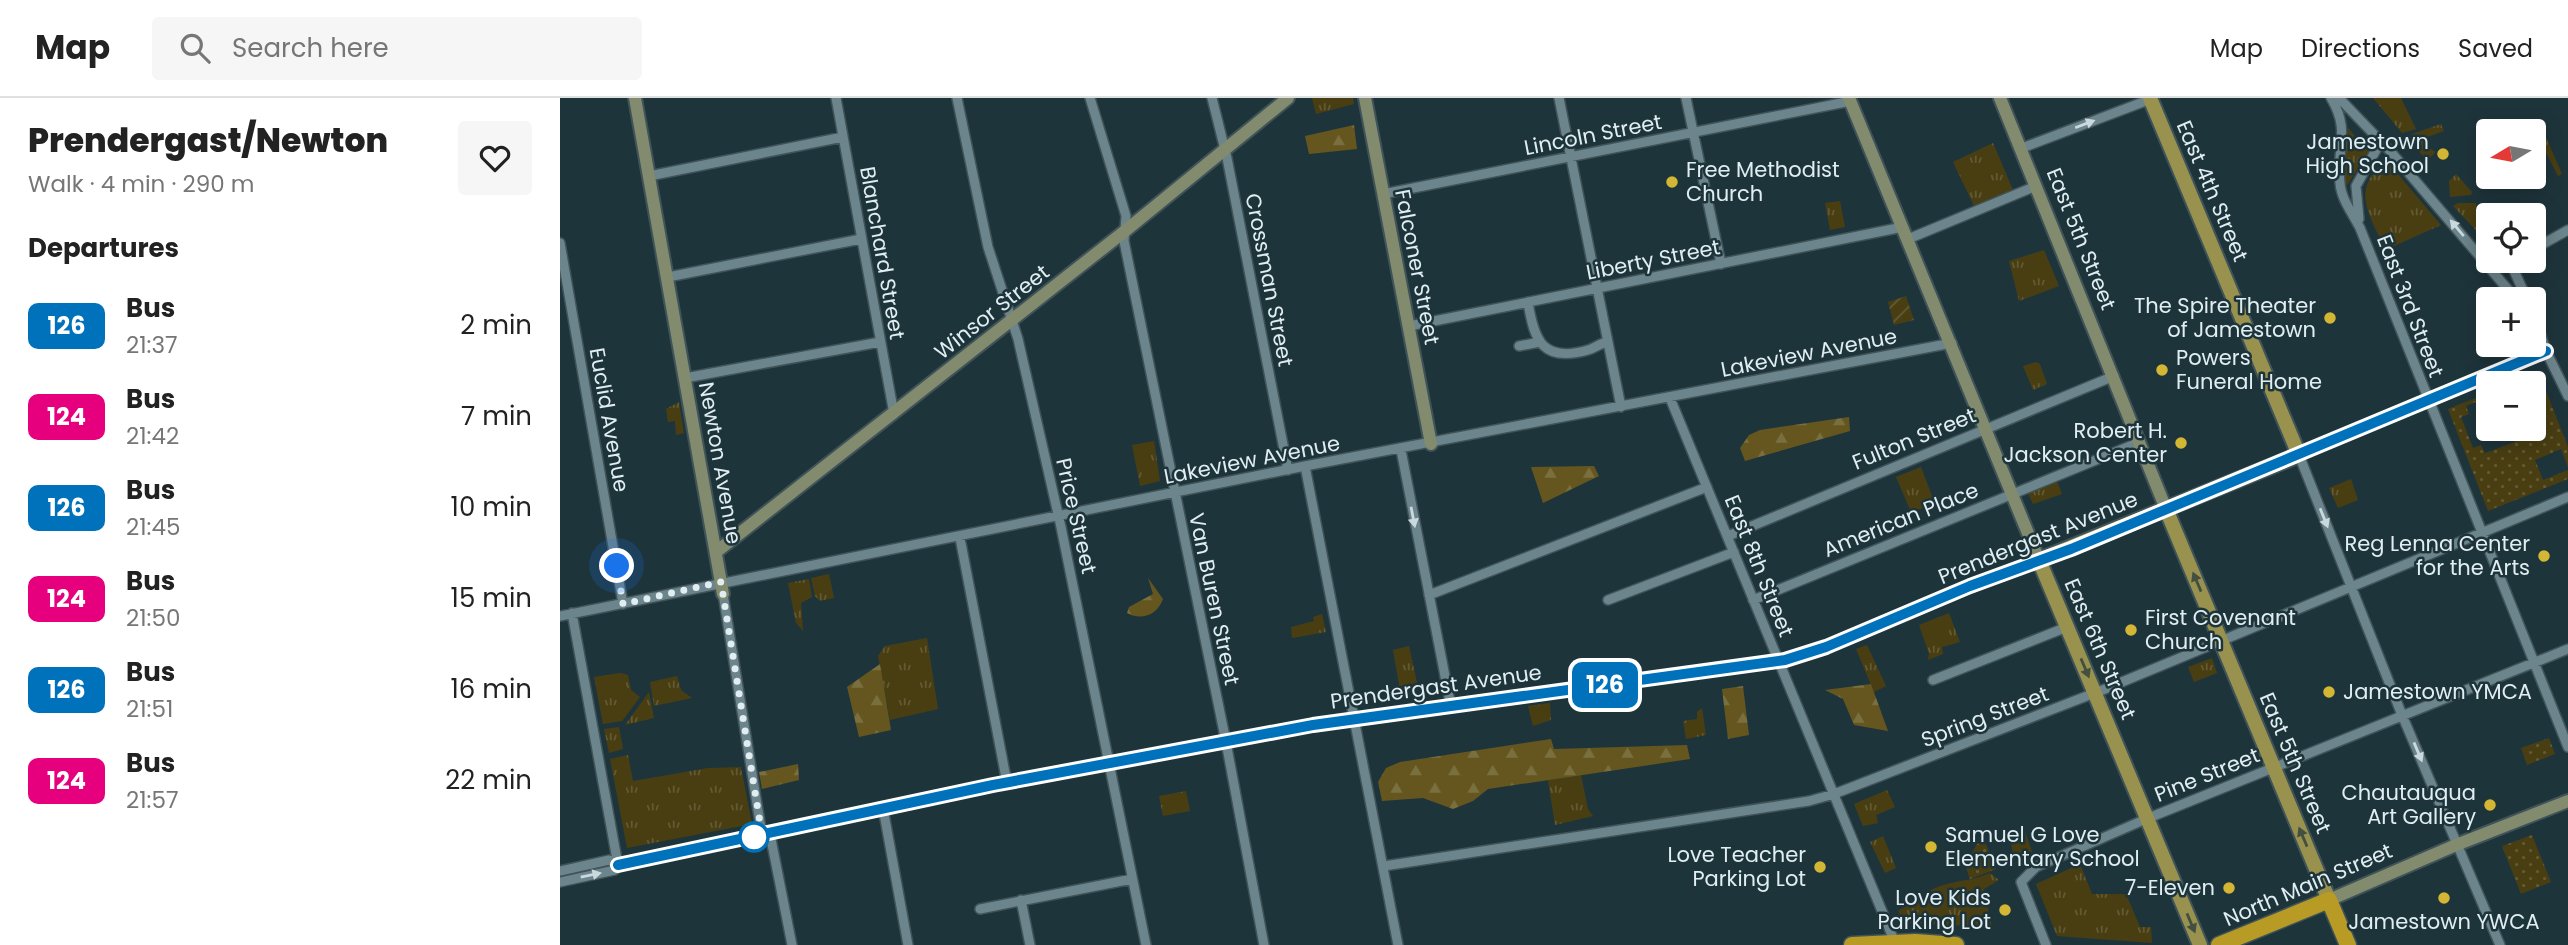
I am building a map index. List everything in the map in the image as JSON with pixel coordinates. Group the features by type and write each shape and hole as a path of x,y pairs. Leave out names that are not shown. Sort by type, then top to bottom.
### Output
{"highway":[{"name":"North Main Street","path":"2219,945 2329,900"},
{"path":"2329,900 2348,945"},
{"path":"1852,945 1956,945"}],"main road":[{"name":"East 4th Street","path":"2151,98 2299,454"},
{"name":"Prendergast Avenue","path":"2039,560 2299,454"},
{"name":"East 5th Street","path":"2166,509 2329,900"},
{"name":"East 6th Street","path":"2039,560 2200,945"}],"street":[{"name":"Newton Avenue","path":"635,98 766,834 792,945"},
{"name":"Blanchard Street","path":"836,98 894,414"},
{"name":"Price Street","path":"957,98 988,247 1012,321 1059,518 1146,945"},
{"name":"Van Buren Street","path":"1090,98 1126,216 1124,240 1173,493 1226,742 1264,945"},
{"name":"Crossman Street","path":"1212,98 1226,149 1288,470"},
{"name":"Winsor Street","path":"716,552 1012,321 1288,98"},
{"name":"Falconer Street","path":"1365,98 1431,444"},
{"path":"1559,98 1621,407"},
{"path":"1686,98 1721,264"},
{"name":"East 5th Street","path":"2000,98 2166,509"},
{"path":"2022,148 2151,98"},
{"name":"East 3rd Street","path":"2331,98 2344,126 2340,184 2568,747"},
{"path":"2339,98 2381,141 2476,250"},
{"name":"Lincoln Street","path":"1383,194 1850,100"},
{"name":"East 6th Street","path":"1850,100 1910,234 2039,560"},
{"path":"649,176 843,138"},
{"name":"East 3rd Street","path":"2360,228 2356,186 2381,141"},
{"name":"Liberty Street","path":"1409,326 1721,264 1910,234 2036,186"},
{"path":"2546,242 2568,230"},
{"path":"668,277 861,239"},
{"name":"Euclid Avenue","path":"560,243 623,604"},
{"path":"2496,273 2507,287"},
{"path":"1528,302 1540,342 1548,351 1561,355 1588,350 1608,342"},
{"path":"685,379 880,342"},
{"path":"1519,346 1540,342"},
{"name":"Lakeview Avenue","path":"560,616 722,588 1288,470 1952,343"},
{"path":"2546,351 2568,396"},
{"name":"Prendergast Avenue","path":"2299,454 2532,357"},
{"name":"Fulton Street","path":"1728,536 2114,376"},
{"name":"East 8th Street","path":"1670,398 1896,944"},
{"name":"American Place","path":"1753,600 2140,442"},
{"path":"1401,450 1451,706"},
{"name":"East 4th Street","path":"2299,454 2402,715 2500,945"},
{"path":"1305,467 1360,735 1398,945"},
{"path":"1428,595 1707,487"},
{"name":"Spring Street","path":"1384,866 1809,801 1834,794 2095,693 2568,497"},
{"path":"960,538 1007,783"},
{"path":"1608,600 1734,552"},
{"name":"Prendergast Avenue","path":"618,865 1007,783 1356,719 1779,661 1826,647 2039,560"},
{"path":"560,882 615,870 618,865 572,614"},
{"path":"1933,680 2067,627"},
{"name":"Pine Street","path":"2046,945 2021,882 2036,867 2146,819 2568,649"},
{"name":"North Main Street","path":"2329,900 2456,845 2568,801"},
{"path":"883,808 908,945"},
{"path":"560,870 609,860 618,865"},
{"path":"980,909 1132,878"},
{"path":"1021,900 1030,945"}],"green space":[{"path":"1312,98 1353,98 1354,104 1316,114"},
{"path":"2373,98 2401,98 2416,129 2402,133"},
{"path":"2441,124 2444,131 2427,137 2429,148 2436,152 2427,160 2408,140 2412,134"},
{"path":"1354,125 1357,149 1309,154 1305,136"},
{"path":"2348,128 2369,152 2347,185 2342,182"},
{"path":"2546,137 2562,174 2558,176 2546,153"},
{"path":"1993,143 2013,190 1974,206 1953,162"},
{"path":"2386,160 2441,225 2385,250 2369,214 2365,193 2375,171"},
{"path":"2456,174 2472,192 2471,195 2450,197 2449,181"},
{"path":"1840,201 1845,227 1830,230 1825,203"},
{"path":"2458,203 2476,203 2476,230 2453,206"},
{"path":"2044,250 2059,286 2019,301 2009,261"},
{"path":"1906,296 1914,320 1894,325 1888,302"},
{"path":"2036,362 2040,364 2047,384 2033,390 2023,366"},
{"path":"2546,391 2568,447 2568,467 2561,449 2535,460 2543,480 2568,470 2568,479 2488,511 2448,409 2476,398 2476,402 2466,406 2469,414 2461,417 2473,448 2481,445 2485,453 2515,442 2546,441"},
{"path":"679,402 684,433 676,435 675,421 668,422 666,409"},
{"path":"1849,417 1850,431 1745,461 1740,448 1749,435 1760,430"},
{"path":"1154,441 1160,481 1140,486 1132,445"},
{"path":"1594,466 1599,476 1543,503 1531,467"},
{"path":"1921,467 1935,504 1911,512 1896,477"},
{"path":"2056,479 2062,494 2033,504 2027,491"},
{"path":"2351,479 2358,500 2338,508 2329,488"},
{"path":"829,574 834,598 820,601 815,596 811,578"},
{"path":"1148,578 1163,599 1160,605 1148,615 1127,613 1129,607 1153,594"},
{"path":"809,579 812,597 801,603 803,631 796,623 788,583"},
{"path":"1949,613 1960,642 1942,647 1943,654 1928,660 1929,654 1919,625"},
{"path":"1322,614 1326,632 1292,638 1291,627 1314,621 1313,617"},
{"path":"927,638 938,709 890,720 878,656 885,646"},
{"path":"1867,645 1886,686 1874,692 1856,649"},
{"path":"1409,646 1418,687 1400,690 1393,650"},
{"path":"2212,658 2217,673 2194,682 2188,667"},
{"path":"880,664 891,730 859,737 847,687"},
{"path":"620,673 628,675 631,690 640,697 622,721 603,724 594,677"},
{"path":"677,676 681,690 692,698 654,706 650,682"},
{"path":"1871,684 1888,731 1854,725 1843,699 1825,690"},
{"path":"1743,686 1749,735 1728,739 1722,689"},
{"path":"649,692 654,718 625,725"},
{"path":"1550,703 1551,720 1533,726 1528,706"},
{"path":"1702,708 1706,735 1686,739 1683,721 1697,719 1697,712"},
{"path":"619,727 623,749 609,753 604,729"},
{"path":"2549,738 2555,754 2527,765 2521,748"},
{"path":"1551,739 1554,749 1687,745 1690,759 1488,789 1473,801 1453,809 1423,798 1382,801 1378,782 1386,768 1400,762"},
{"path":"628,755 633,781 708,768 741,767 752,824 627,848 610,759"},
{"path":"798,764 799,780 762,789 759,772"},
{"path":"1581,775 1588,809 1593,816 1555,825 1548,780"},
{"path":"1887,790 1895,807 1876,815 1878,823 1863,826 1854,804"},
{"path":"1186,791 1190,811 1163,816 1159,796"},
{"path":"2025,831 2032,852 2014,859 2010,837"},
{"path":"2532,835 2551,882 2521,894 2502,846"},
{"path":"1883,836 1896,868 1885,873 1870,842"},
{"path":"1985,842 1996,869 1970,879 1965,865 1977,844"},
{"path":"2080,864 2092,894 2126,894 2140,927 2151,927 2152,943 2057,936 2036,884"},
{"path":"1990,873 1999,880 1984,889 1992,927 1903,923 1898,911 1927,892"}],"bus line":[{"name":"126","path":"618,865 993,785 1313,725 1785,660 1826,647 1970,586 2071,549 2532,357"}],"place":[{"name":"Jamestown High School","path":"2443,154"},
{"name":"Free Methodist Church","path":"1672,182"},
{"name":"The Spire Theater of Jamestown","path":"2330,318"},
{"name":"Powers Funeral Home","path":"2162,370"},
{"name":"Robert H. Jackson Center","path":"2181,443"},
{"name":"Reg Lenna Center for the Arts","path":"2544,556"},
{"name":"First Covenant Church","path":"2131,630"},
{"name":"Jamestown YMCA","path":"2329,692"},
{"name":"Chautauqua Art Gallery","path":"2490,805"},
{"name":"Samuel G Love Elementary School","path":"1931,847"},
{"name":"Love Teacher Parking Lot","path":"1820,867"},
{"name":"7-Eleven","path":"2229,888"},
{"name":"Jamestown YWCA","path":"2444,898"},
{"name":"Love Kids Parking Lot","path":"2005,910"}],"route":[{"path":"617,566 623,604 721,582 752,760 751,770 762,835 754,837"}]}
